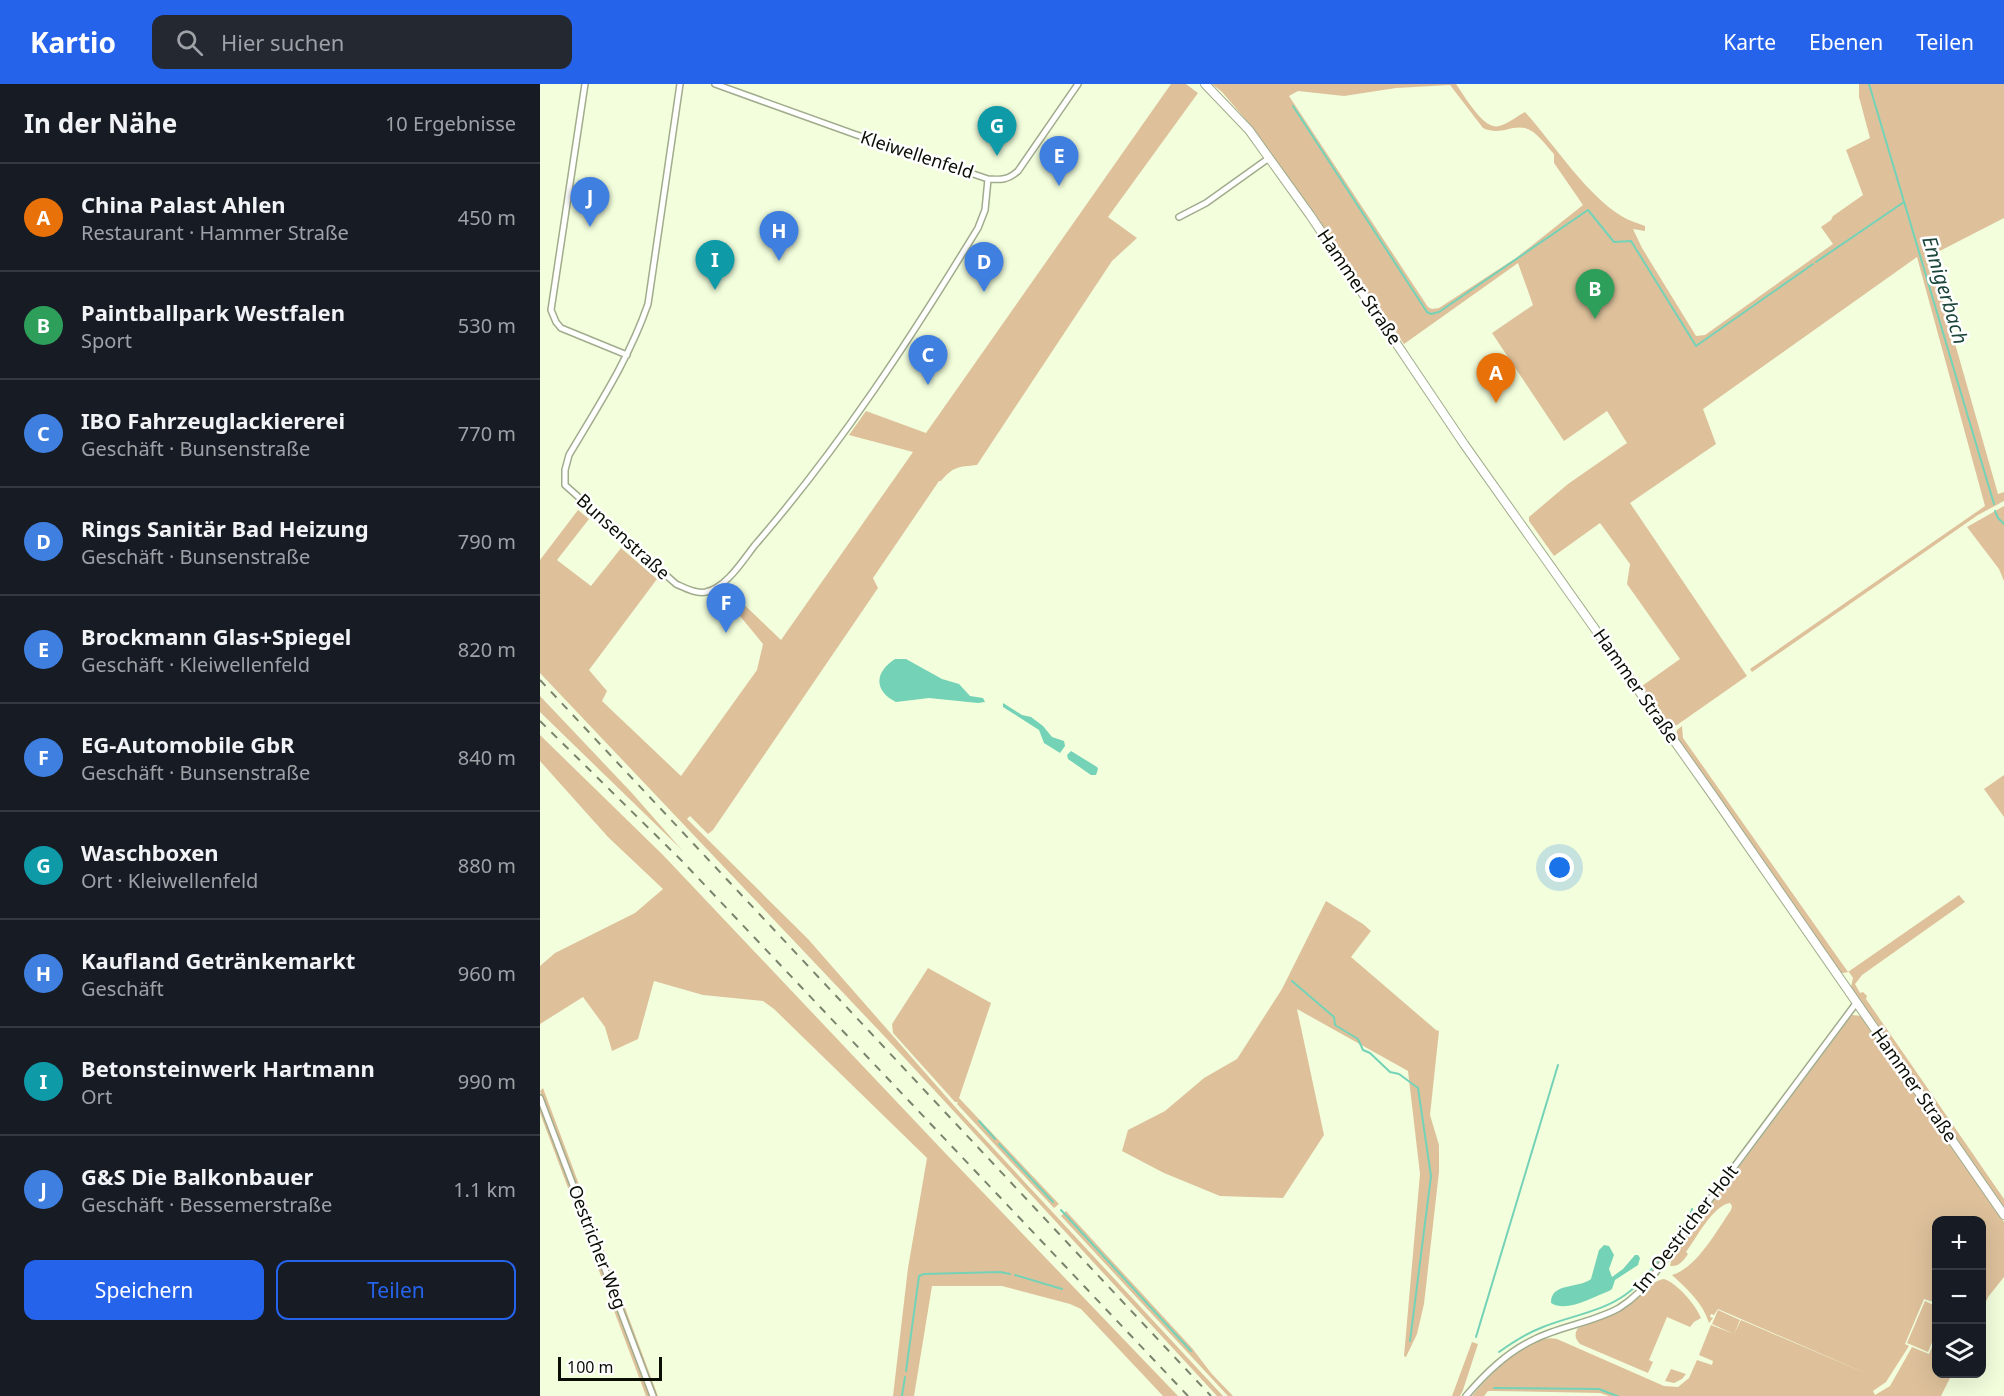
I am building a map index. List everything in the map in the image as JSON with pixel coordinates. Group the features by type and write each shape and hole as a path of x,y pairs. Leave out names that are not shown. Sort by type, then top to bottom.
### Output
{"main road":[{"name":"Hammer Straße","path":"1205,84 1235,113 1269,158 1464,444 2004,1215"}],"street":[{"path":"585,84 551,310 555,322 561,328 627,355"},
{"name":"Bunsenstraße","path":"680,84 648,304 627,355 568,455 565,484 676,584 692,591 707,592 726,580 784,511 847,430 978,228 985,210 988,178"},
{"name":"Kleiwellenfeld","path":"715,84 854,134 1000,180 1010,178 1017,171 1078,84"},
{"path":"1179,218 1206,203 1269,158"},
{"name":"Im Oestricher Holt","path":"1466,1396 1496,1365 1526,1343 1608,1313 1620,1307 1640,1291 1857,1002"},
{"name":"Oestricher Weg","path":"540,1098 653,1396"}],"shaded area":[{"path":"1171,84 1186,84 1198,93 1108,217 1137,238 1112,261 977,465 957,468 939,481 873,578 878,588 713,830 708,834 690,816 687,819 808,939 957,1109 1223,1396 1217,1396 886,1038 540,673 540,560 578,510 589,519 557,560 591,586 621,548 657,579 589,670 607,691 602,701 681,776 757,670 763,644 731,605 715,598 728,589 781,640 913,452 849,435 866,411 926,433"},
{"path":"1212,84 1456,84 1481,118 1493,126 1506,124 1525,112 1597,197 1623,217 1645,226 1645,231 1633,229 1642,248 1696,336 1705,335 1833,244 1821,227 1863,195 1846,150 1870,138 1859,97 1859,84 2004,84 2004,218 1930,256 1998,494 2004,492 2004,501 1978,515 1752,672 1750,669 1985,506 1917,257 1703,409 1716,444 1630,503 1747,676 1677,725 1670,726 1642,686 1680,659 1627,584 1630,564 1600,523 1554,556 1529,521 1529,517 1568,484 1627,443 1607,411 1564,441 1492,333 1533,305 1518,263 1404,344 1253,128 1222,92","holes":["1450,85 1483,128 1500,131 1520,127 1533,132 1554,154 1554,163 1583,205 1516,258 1439,308 1432,309 1428,307 1289,96 1298,91 1344,96 1396,88"]},
{"path":"2004,506 2004,581 1999,569 1967,527"},
{"path":"540,696 631,792 682,850 540,712"},
{"path":"1682,726 1683,738 1848,972 1959,895 1965,902 1862,975 1855,984 1860,993 1863,992 1867,996 1866,999 2004,1199 2004,1208 1851,987 1853,978 1849,972 1842,973 1839,971 1676,736 1677,730"},
{"path":"540,735 663,855 1178,1396 1163,1396 1081,1309 1070,1304 1002,1286 932,1286 914,1396 893,1396 908,1268 927,1158 774,1009 763,1001 703,995 654,981 638,1039 612,1051 605,1027 583,997 540,1024 540,966 555,953 635,913 663,889 608,837 540,761"},
{"path":"2004,775 2004,817 1984,789"},
{"path":"1326,901 1371,931 1351,957 1439,1031 1430,1115 1439,1145 1439,1172 1424,1304 1417,1334 1406,1357 1404,1356 1420,1174 1408,1071 1297,1009 1324,1135 1283,1198 1220,1196 1164,1173 1122,1151 1128,1130 1165,1111 1204,1078 1237,1059 1282,989"},
{"path":"928,968 991,1003 959,1098 1059,1204 1054,1208 893,1033 892,1024"},
{"path":"1852,1015 1862,1016 2004,1222 2004,1277 1986,1301 1986,1216 1932,1216 1932,1302 1924,1299 1905,1344 1909,1346 1886,1382 1873,1391 1875,1395 1890,1386 1912,1347 1929,1354 1932,1347 1932,1378 1950,1378 1941,1396 1609,1396 1600,1393 1488,1391 1484,1396 1472,1396 1510,1358 1534,1342 1546,1339 1557,1339 1664,1386 1678,1387 1689,1378 1697,1360 1712,1365 1713,1361 1699,1355 1711,1325 1734,1334 1741,1320 1870,1375 1718,1309 1714,1315 1711,1314 1710,1317 1713,1318 1709,1323 1699,1303 1672,1275 1690,1265 1698,1257 1731,1210 1730,1203 1717,1210 1705,1223 1682,1261 1676,1266 1670,1266 1672,1257"},
{"path":"543,1088 658,1396 654,1396 540,1091"},
{"path":"540,1103 650,1396 646,1396 540,1113"},
{"path":"1066,1211 1233,1396 1228,1396 1061,1216"},
{"path":"1664,1279 1686,1295 1701,1318 1690,1327 1667,1317 1649,1360 1653,1362 1648,1373 1578,1342 1576,1334 1578,1328 1621,1310 1654,1283"},
{"path":"1925,1301 1932,1304 1932,1342 1928,1352 1907,1343"},
{"path":"1718,1310 1740,1320 1734,1334 1712,1324"},
{"path":"1472,1342 1478,1344 1463,1390 1460,1396 1452,1396"},
{"path":"1671,1369 1686,1374 1674,1383 1665,1381"}],"water":[{"path":"895,659 906,659 942,679 959,684 970,696 983,698 985,702 929,698 896,702 883,692 879,681 883,670"},
{"path":"1003,703 1022,715 1031,717 1052,737 1064,741 1065,746 1060,753 1044,743 1039,730 1003,707"},
{"path":"1071,751 1097,767 1096,775 1091,775 1068,759 1067,755"},
{"path":"1604,1245 1609,1246 1614,1255 1609,1269 1612,1277 1623,1269 1635,1255 1640,1258 1638,1265 1615,1280 1609,1291 1572,1305 1557,1306 1551,1303 1552,1296 1560,1289 1591,1279 1599,1250"}],"waterway":[{"name":"Ennigerbach","path":"1869,84 1994,504"},
{"path":"1293,106 1427,312 1431,314 1439,312 1588,210 1614,242 1631,241 1696,346 1813,264"},
{"path":"1816,262 1904,202"},
{"name":"Ennigerbach","path":"1995,511 2004,524"},
{"path":"1292,981 1334,1017 1335,1025 1358,1039 1363,1050 1370,1053 1390,1072 1399,1074 1418,1088 1431,1176 1410,1341"},
{"path":"1476,1337 1558,1065"},
{"path":"979,1121 995,1139"},
{"path":"999,1144 1053,1202"},
{"path":"1499,1352 1537,1329 1596,1310 1625,1295 1652,1269 1690,1216 1692,1209"},
{"path":"1061,1210 1191,1351"},
{"path":"906,1371 919,1276 1000,1272 1010,1274"},
{"path":"1015,1275 1062,1289"},
{"path":"902,1396 905,1377"},
{"path":"1494,1388 1599,1389 1617,1396"}],"railway":[{"path":"540,680 1211,1396"},
{"path":"540,721 682,861 1188,1396"}],"place":[{"name":"Waschboxen","path":"997,156"},
{"name":"Brockmann Glas+Spiegel","path":"1059,186"},
{"name":"G&S Die Balkonbauer","path":"590,227"},
{"name":"Kaufland Getränkemarkt","path":"779,261"},
{"name":"Betonsteinwerk Hartmann","path":"715,290"},
{"name":"Rings Sanitär Bad Heizung","path":"984,292"},
{"name":"Paintballpark Westfalen","path":"1595,319"},
{"name":"IBO Fahrzeuglackiererei","path":"928,385"},
{"name":"China Palast Ahlen","path":"1496,403"},
{"name":"EG-Automobile GbR","path":"726,633"}]}
